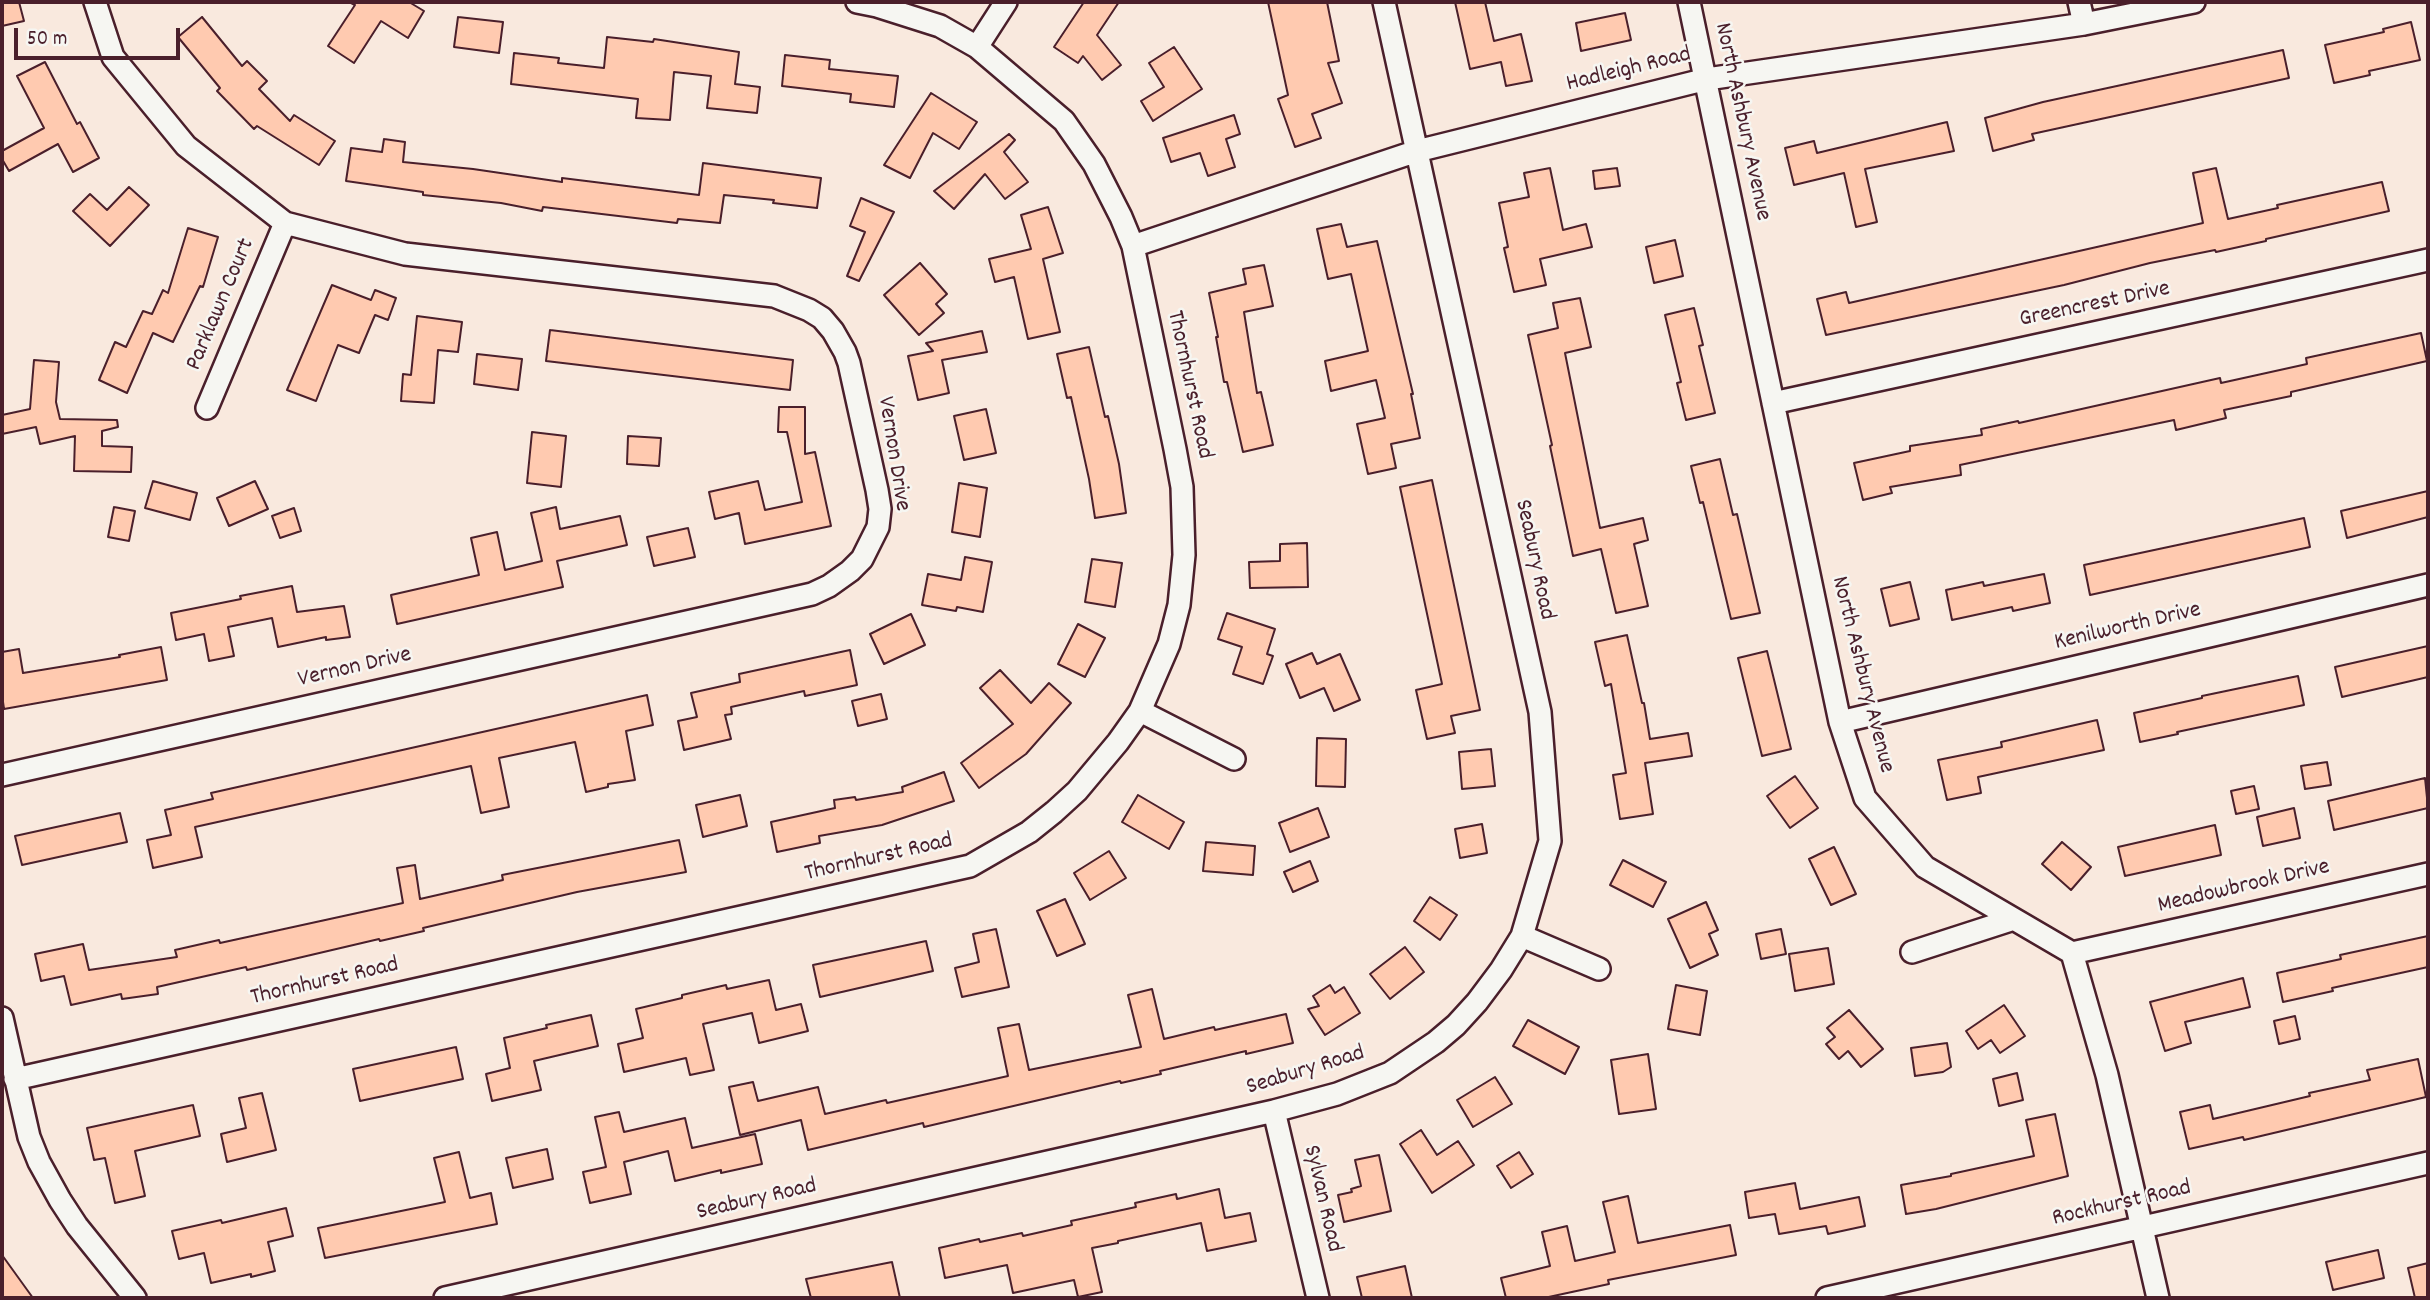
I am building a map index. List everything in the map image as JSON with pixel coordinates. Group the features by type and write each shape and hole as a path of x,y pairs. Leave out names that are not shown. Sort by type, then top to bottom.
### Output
{"street":[{"name":"Vernon Drive","path":"2,775 812,594 850,572 871,545 878,527 880,509 849,363 833,331 822,318 786,299 774,296 405,254 285,223 186,146 113,58 95,2"},
{"name":"Thornhurst Road","path":"15,1079 970,866 1029,832 1054,813 1099,767 1140,711 1168,644 1179,606 1184,555 1182,487 1133,246 1094,164 1064,121 977,47 940,26 857,2"},
{"path":"977,47 1006,2"},
{"name":"Seabury Road","path":"445,1298 1274,1111 1364,1085 1412,1059 1456,1025 1477,1002 1522,936 1550,841 1540,712 1384,2"},
{"name":"North Ashbury Avenue","path":"1689,2 1840,722 1865,798 1925,867 2072,953"},
{"path":"2079,2 2084,24"},
{"name":"Hadleigh Road","path":"1133,246 1417,150 1706,79 2084,24 2194,2"},
{"name":"Parklawn Court","path":"207,408 285,223"},
{"name":"Greencrest Drive","path":"1773,403 2428,260"},
{"name":"Kenilworth Drive","path":"1840,722 2428,585"},
{"path":"1140,711 1234,759"},
{"name":"Meadowbrook Drive","path":"2072,953 2428,874"},
{"path":"1912,952 2014,919"},
{"path":"1522,936 1599,969"},
{"path":"2072,953 2107,1075 2158,1298"},
{"path":"2,1018 29,1138 48,1180 77,1226 135,1298"},
{"name":"Sylvan Road","path":"1274,1111 1318,1298"},
{"name":"Rockhurst Road","path":"1827,1298 2428,1163"}],"building":[{"path":"2,2 19,2 24,21 2,26"},
{"path":"349,2 409,2 424,11 408,38 381,21 354,63 328,46 355,5"},
{"path":"1084,2 1119,2 1097,35 1121,65 1102,80 1083,56 1078,63 1054,47"},
{"path":"1268,2 1327,2 1339,61 1328,63 1342,103 1312,114 1321,138 1295,147 1278,99 1288,95"},
{"path":"1455,2 1485,2 1494,41 1521,34 1532,81 1506,86 1501,62 1470,69"},
{"path":"1625,13 1631,40 1581,51 1576,23"},
{"path":"202,17 242,66 247,61 267,81 259,89 290,121 294,115 335,141 319,165 257,126 254,129 217,91 220,88 178,37"},
{"path":"458,17 503,22 499,53 454,47"},
{"path":"2411,22 2420,60 2369,71 2370,75 2334,83 2325,45 2384,32 2383,29"},
{"path":"607,37 653,42 654,39 739,52 735,84 760,87 757,113 707,108 711,76 674,72 670,120 636,118 638,99 511,84 514,53 559,58 558,63 604,68"},
{"path":"1174,47 1202,89 1153,121 1141,101 1164,87 1149,63"},
{"path":"2283,50 2289,78 2032,134 2034,140 1993,151 1985,118 2043,102"},
{"path":"785,55 830,60 829,69 898,76 894,107 850,102 851,94 782,86"},
{"path":"45,62 77,124 80,122 99,158 73,172 58,144 9,171 2,159 2,151 44,128 17,76"},
{"path":"931,93 977,122 959,149 933,133 910,178 884,165"},
{"path":"1234,115 1240,134 1226,139 1235,167 1208,176 1200,153 1171,162 1163,138"},
{"path":"1947,122 1954,151 1865,169 1877,222 1856,227 1844,173 1794,185 1785,148 1814,141 1817,153"},
{"path":"1009,134 1015,140 1004,152 1028,182 1005,199 985,174 954,209 934,191"},
{"path":"384,139 405,142 403,162 562,182 562,178 699,195 703,163 821,178 817,208 724,195 720,223 678,219 677,223 543,207 542,211 501,203 423,195 423,192 346,181 351,148 382,152"},
{"path":"1550,168 1563,230 1586,224 1592,247 1540,259 1546,285 1514,292 1504,248 1508,247 1499,203 1529,197 1524,173"},
{"path":"1617,168 1620,186 1595,189 1593,171"},
{"path":"2216,168 2228,219 2278,208 2277,205 2382,182 2389,211 2266,241 2150,263 2064,285 1826,335 1817,299 1846,292 1849,303 2203,223 2193,173"},
{"path":"129,187 149,205 110,246 73,211 90,194 107,210"},
{"path":"861,198 894,212 859,281 847,276 865,232 850,226"},
{"path":"1048,207 1063,253 1043,259 1060,332 1028,339 1014,277 995,282 989,259 1031,249 1021,215"},
{"path":"1341,224 1347,247 1377,241 1413,394 1420,438 1391,444 1396,468 1368,474 1357,424 1385,418 1376,380 1331,391 1325,361 1368,351 1351,274 1328,279 1317,229"},
{"path":"188,228 218,237 203,287 200,286 173,342 153,333 127,393 99,380 115,342 126,347 143,311 152,314 163,290 168,293"},
{"path":"1675,240 1683,276 1654,283 1646,247"},
{"path":"920,263 947,294 936,304 944,313 919,335 884,295"},
{"path":"1264,265 1273,306 1244,312 1257,393 1261,392 1273,445 1243,452 1227,382 1224,382 1209,293 1246,284 1243,269"},
{"path":"332,285 371,300 375,290 396,298 388,320 375,315 359,353 338,345 316,401 287,390"},
{"path":"1580,298 1591,347 1565,353 1600,528 1643,518 1648,540 1634,544 1648,606 1616,613 1601,549 1573,556 1528,335 1558,328 1553,303"},
{"path":"1694,308 1703,345 1699,346 1715,413 1686,420 1677,383 1681,382 1665,315"},
{"path":"417,316 462,322 458,352 438,350 434,403 401,401 403,374 411,375"},
{"path":"550,330 793,360 790,390 546,361"},
{"path":"982,331 987,352 942,360 949,393 918,400 908,356 933,351 926,343"},
{"path":"2421,333 2427,361 2291,392 2291,396 2224,410 2226,418 2176,430 2174,420 1960,465 1961,475 1890,487 1892,493 1863,500 1854,463 1910,451 1910,446 1982,435 1981,429 2220,378 2221,383 2307,364 2306,358"},
{"path":"1089,347 1119,464 1126,513 1095,518 1071,397 1067,398 1057,354"},
{"path":"477,354 522,359 518,390 474,384"},
{"path":"34,360 59,362 56,402 60,419 117,420 118,427 102,431 102,446 132,447 131,472 74,471 75,436 40,444 36,427 2,434 2,415 30,409"},
{"path":"779,407 805,407 805,454 815,452 831,526 745,544 739,513 715,519 709,492 758,481 765,510 802,502 787,432 778,432"},
{"path":"986,409 996,453 964,460 954,416"},
{"path":"532,432 566,436 561,487 527,483"},
{"path":"628,436 661,438 659,466 627,464"},
{"path":"1720,459 1733,515 1737,514 1760,613 1731,619 1703,502 1700,503 1691,466"},
{"path":"1432,480 1480,710 1451,716 1455,733 1427,739 1416,690 1442,684 1400,487"},
{"path":"153,481 197,493 190,520 145,508"},
{"path":"255,481 268,509 229,526 217,498"},
{"path":"959,483 987,488 980,537 952,532"},
{"path":"2428,491 2428,517 2347,538 2341,511"},
{"path":"114,507 135,511 129,541 108,537"},
{"path":"556,507 560,529 620,516 627,545 557,561 563,587 397,624 391,595 479,575 471,538 497,532 505,570 542,561 531,513"},
{"path":"294,508 301,531 280,538 272,516"},
{"path":"2304,518 2310,547 2090,595 2084,565"},
{"path":"688,528 695,557 654,566 647,537"},
{"path":"1307,543 1308,587 1250,588 1249,562 1280,561 1280,544"},
{"path":"965,557 992,562 983,612 922,605 928,574 961,580"},
{"path":"1092,559 1122,563 1115,607 1085,602"},
{"path":"2044,574 2050,603 2013,611 2012,607 1952,620 1946,590 1983,582 1984,586"},
{"path":"1910,582 1919,619 1890,626 1881,589"},
{"path":"292,586 297,612 344,606 350,637 326,640 326,637 278,647 272,618 228,627 234,656 209,661 204,634 176,640 171,613"},
{"path":"1227,613 1275,629 1267,654 1273,656 1263,684 1233,674 1242,647 1218,639"},
{"path":"911,614 925,645 884,664 870,634"},
{"path":"1078,624 1105,638 1085,677 1058,664"},
{"path":"1627,635 1650,739 1688,733 1692,756 1645,763 1653,814 1620,819 1613,775 1626,773 1611,684 1605,686 1595,642"},
{"path":"2428,646 2428,677 2342,697 2335,667"},
{"path":"161,647 167,680 4,709 2,652 19,649 23,673 120,657 119,655"},
{"path":"850,650 857,685 805,696 804,691 731,707 732,714 725,715 731,739 684,750 678,721 697,717 691,693 740,682 739,674"},
{"path":"1767,651 1791,749 1762,756 1738,658"},
{"path":"1312,653 1317,664 1340,654 1360,700 1334,711 1324,688 1300,698 1286,664"},
{"path":"1000,670 1031,703 1049,683 1071,703 1026,754 979,788 961,763 1013,724 980,688"},
{"path":"2298,676 2304,705 2140,742 2134,713"},
{"path":"881,694 887,719 858,726 852,701"},
{"path":"647,695 653,725 626,731 635,780 608,784 608,787 586,792 575,742 499,758 509,807 481,813 471,766 195,827 202,857 153,868 147,840 171,835 165,810 213,799 211,793"},
{"path":"2097,720 2104,750 1978,777 1981,793 1947,800 1938,760 2002,747 2001,742"},
{"path":"1317,738 1346,739 1345,787 1316,786"},
{"path":"1491,749 1495,786 1462,789 1459,752"},
{"path":"2327,762 2331,785 2305,789 2301,766"},
{"path":"944,772 954,801 882,825 819,836 820,843 777,852 771,822 835,808 834,800 855,797 856,800 903,792 902,787"},
{"path":"1795,776 1818,808 1790,828 1767,796"},
{"path":"2425,778 2428,808 2334,830 2328,801"},
{"path":"2254,786 2259,809 2236,814 2231,791"},
{"path":"740,795 747,826 703,837 696,805"},
{"path":"1138,795 1184,822 1169,849 1122,822"},
{"path":"1318,808 1329,837 1290,852 1279,823"},
{"path":"2294,808 2300,838 2263,846 2257,817"},
{"path":"120,813 127,842 22,865 15,836"},
{"path":"1482,824 1487,853 1460,858 1455,829"},
{"path":"2215,825 2221,855 2125,876 2118,847"},
{"path":"679,840 686,872 577,892 423,928 424,931 380,941 379,939 247,970 246,967 157,987 158,994 122,999 121,994 71,1005 64,976 41,981 35,954 83,944 89,970 177,957 175,950 219,940 220,943 403,903 397,868 415,865 420,899 503,880 502,875"},
{"path":"1206,842 1255,846 1253,875 1203,871"},
{"path":"2062,842 2091,867 2071,890 2042,864"},
{"path":"1834,847 1856,894 1831,905 1809,859"},
{"path":"1109,851 1126,878 1090,900 1074,873"},
{"path":"1623,860 1666,882 1653,907 1610,885"},
{"path":"1310,861 1318,881 1293,892 1284,872"},
{"path":"1430,897 1457,915 1440,940 1414,921"},
{"path":"1065,899 1085,944 1057,956 1037,911"},
{"path":"1706,902 1718,930 1709,934 1718,955 1690,968 1668,919"},
{"path":"996,929 1009,987 962,997 955,968 979,962 973,934"},
{"path":"1781,929 1786,954 1761,959 1756,934"},
{"path":"2428,936 2428,967 2332,988 2333,991 2283,1002 2277,973 2341,959 2340,955"},
{"path":"926,941 933,971 820,997 813,965"},
{"path":"1405,947 1424,972 1390,999 1370,974"},
{"path":"1828,948 1834,984 1795,991 1789,954"},
{"path":"2243,978 2250,1007 2185,1022 2191,1043 2165,1051 2150,1002"},
{"path":"769,980 776,1010 801,1004 808,1031 759,1043 752,1013 703,1024 714,1070 690,1075 686,1058 624,1072 618,1044 643,1038 636,1009 726,985 727,989"},
{"path":"1330,985 1335,993 1344,987 1360,1013 1325,1035 1308,1009 1319,1006 1313,996"},
{"path":"1676,985 1707,991 1700,1035 1668,1029"},
{"path":"1152,989 1164,1039 1286,1014 1293,1043 1246,1054 1246,1051 1160,1071 1161,1074 1121,1083 1120,1081 924,1127 923,1123 808,1150 801,1120 740,1135 729,1087 753,1082 758,1101 818,1087 825,1114 1008,1076 998,1028 1019,1024 1029,1070 1141,1047 1128,995"},
{"path":"2004,1005 2025,1036 2000,1053 1991,1040 1978,1049 1966,1031"},
{"path":"1849,1010 1883,1049 1861,1067 1848,1051 1839,1059 1826,1044 1835,1037 1827,1028"},
{"path":"591,1015 598,1046 534,1061 541,1090 492,1101 486,1074 510,1068 504,1038"},
{"path":"2295,1016 2300,1039 2279,1044 2274,1021"},
{"path":"1528,1020 1579,1047 1565,1074 1513,1046"},
{"path":"1947,1043 1951,1067 1943,1072 1915,1076 1911,1048"},
{"path":"456,1047 463,1079 360,1101 353,1069"},
{"path":"1648,1054 1656,1109 1619,1114 1611,1060"},
{"path":"2418,1059 2426,1097 2244,1140 2243,1137 2189,1149 2180,1112 2210,1105 2213,1119 2370,1080 2367,1070"},
{"path":"2017,1073 2023,1100 1999,1106 1993,1079"},
{"path":"1495,1077 1512,1104 1473,1127 1457,1100"},
{"path":"262,1093 276,1150 227,1162 221,1134 246,1128 239,1098"},
{"path":"193,1105 200,1136 135,1151 145,1196 115,1203 105,1158 94,1160 87,1128"},
{"path":"619,1112 624,1132 685,1118 692,1148 755,1134 762,1164 675,1181 668,1151 624,1162 631,1194 590,1203 583,1172 606,1167 595,1117"},
{"path":"2055,1114 2068,1176 1906,1214 1901,1185 2034,1156 2026,1120"},
{"path":"1421,1130 1437,1155 1458,1141 1474,1165 1432,1193 1400,1144"},
{"path":"547,1149 553,1179 513,1188 506,1158"},
{"path":"459,1152 470,1198 491,1193 497,1224 325,1258 318,1228 445,1202 434,1158"},
{"path":"1519,1152 1533,1174 1511,1188 1497,1166"},
{"path":"1379,1155 1391,1211 1344,1222 1338,1195 1352,1192 1351,1189 1361,1186 1355,1160"},
{"path":"1795,1183 1800,1209 1859,1197 1865,1226 1828,1234 1826,1226 1779,1234 1775,1214 1749,1218 1745,1192"},
{"path":"1219,1189 1225,1218 1250,1213 1256,1241 1207,1251 1201,1223 1092,1248 1102,1292 1078,1297 1074,1280 1013,1293 1007,1265 945,1278 939,1248 979,1239 980,1242 1022,1233 1023,1236 1072,1225 1071,1221 1136,1207 1135,1203 1176,1194 1177,1199"},
{"path":"1628,1196 1638,1243 1730,1225 1736,1255 1608,1280 1609,1284 1544,1298 1506,1298 1501,1278 1550,1266 1542,1232 1567,1226 1575,1261 1615,1252 1603,1202"},
{"path":"286,1208 293,1236 268,1242 275,1271 211,1283 204,1253 179,1259 172,1231"},
{"path":"2378,1250 2384,1278 2333,1290 2326,1262"},
{"path":"2,1255 33,1298 2,1298"},
{"path":"892,1262 900,1298 811,1298 806,1279"},
{"path":"2428,1263 2428,1298 2415,1298 2408,1268"},
{"path":"1405,1266 1412,1298 1362,1298 1357,1277"}]}
